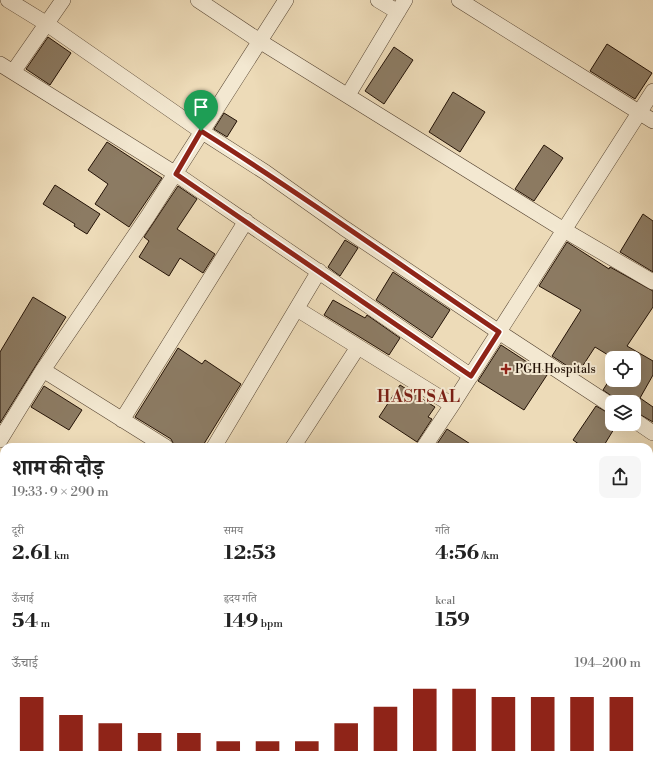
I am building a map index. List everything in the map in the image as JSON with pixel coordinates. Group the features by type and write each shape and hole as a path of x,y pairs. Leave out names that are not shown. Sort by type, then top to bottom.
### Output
{"street":[{"path":"8,0 46,24 201,131 265,172 344,228 605,401"},
{"path":"63,0 46,24 6,68 176,174 471,376"},
{"path":"198,0 261,42 564,230 653,282"},
{"path":"0,440 43,370 176,174 201,131 261,42 286,0"},
{"path":"348,95 401,6 378,0"},
{"path":"459,0 653,121"},
{"path":"427,443 653,91"},
{"path":"122,420 246,221"},
{"path":"216,443 319,272"},
{"path":"297,309 452,405"},
{"path":"296,443 358,347"},
{"path":"43,370 159,443"},
{"path":"641,425 653,433"}],"building":[{"path":"48,37 71,53 50,85 26,69"},
{"path":"607,44 652,73 635,99 590,71"},
{"path":"394,47 413,60 384,104 365,91"},
{"path":"453,92 485,112 460,152 429,132"},
{"path":"224,113 237,121 227,137 214,129"},
{"path":"107,142 162,178 129,227 95,204 108,184 88,170"},
{"path":"544,145 563,158 534,201 515,189"},
{"path":"55,185 100,214 87,234 74,226 75,224 43,204"},
{"path":"178,186 197,199 177,229 215,254 203,273 180,258 169,276 139,257 149,241 144,237"},
{"path":"643,214 653,221 653,272 620,252"},
{"path":"345,240 358,248 340,276 328,267"},
{"path":"567,242 609,269 610,267 653,291 653,307 627,346 636,351 605,351 605,353 595,347 578,373 552,356 581,310 539,286"},
{"path":"393,272 450,310 432,338 376,300"},
{"path":"33,297 66,317 0,423 0,352"},
{"path":"333,300 365,318 367,315 400,338 389,355 324,315"},
{"path":"501,345 547,375 524,410 478,381"},
{"path":"178,348 202,364 205,360 241,384 204,443 173,443 171,439 135,417"},
{"path":"641,354 653,361 653,375 641,396 641,395 610,395 603,390 605,387 641,387"},
{"path":"400,385 435,407 428,417 432,419 417,442 379,417"},
{"path":"44,386 82,410 69,430 31,407"},
{"path":"641,399 653,407 653,422 641,415"},
{"path":"596,406 605,411 605,431 613,431 605,443 577,443 573,440"},
{"path":"447,429 469,443 438,443"}],"place":[{"name":"PGH Hospitals","path":"506,369"}],"district":[{"name":"HASTSAL","path":"419,397"}],"route":[{"path":"201,131 265,172 344,228 499,332 471,376 176,174 201,131"}]}
